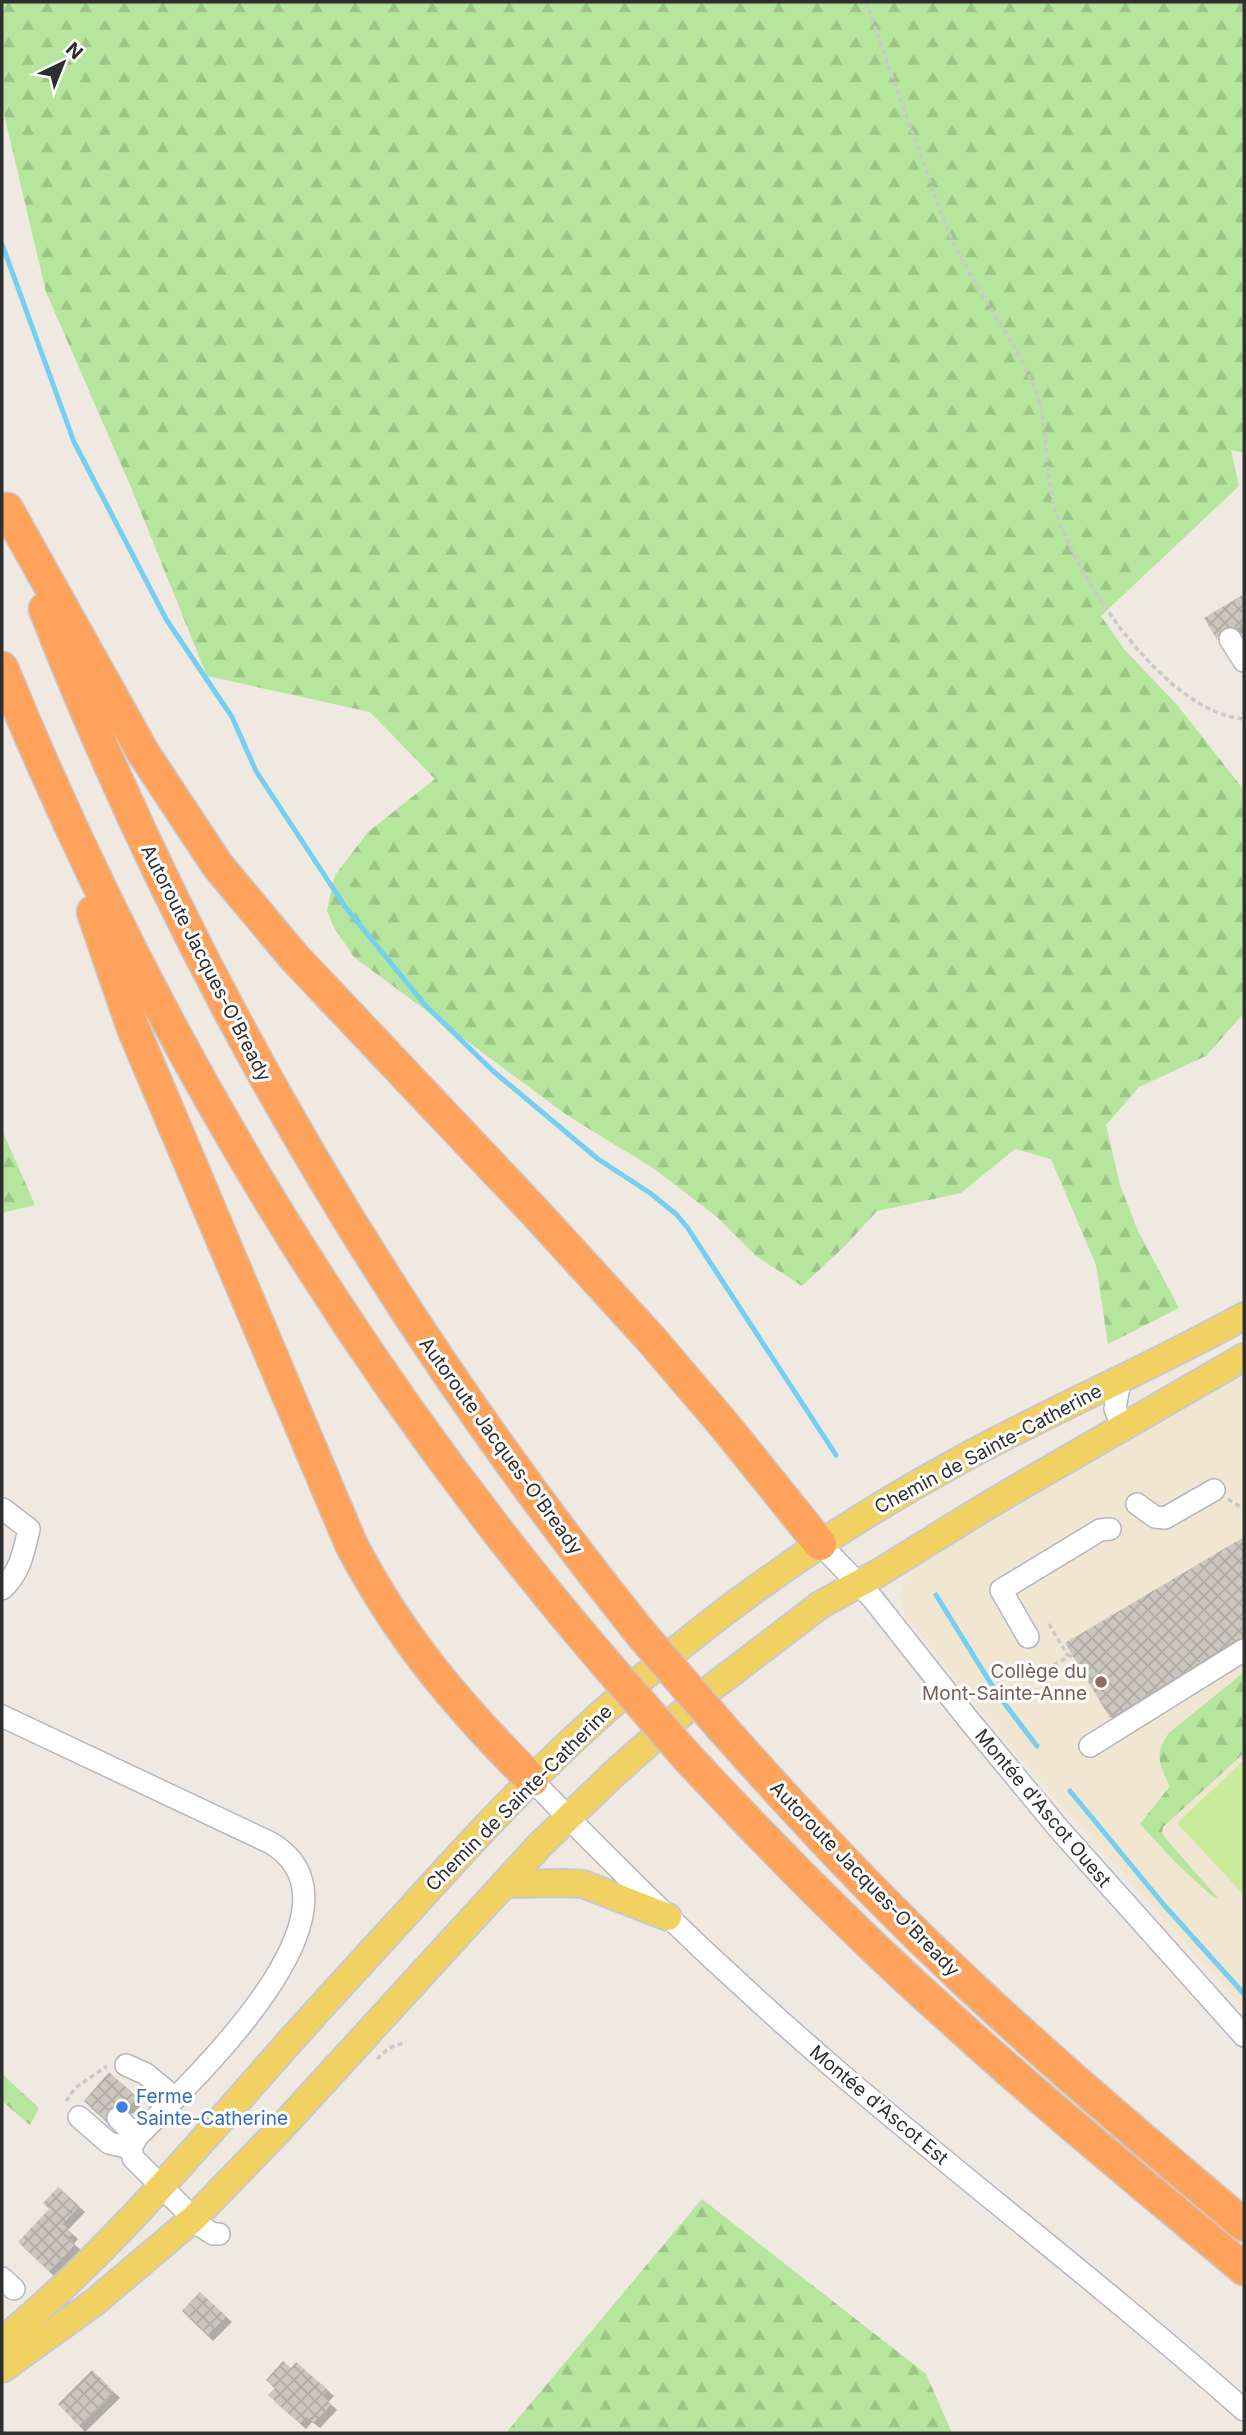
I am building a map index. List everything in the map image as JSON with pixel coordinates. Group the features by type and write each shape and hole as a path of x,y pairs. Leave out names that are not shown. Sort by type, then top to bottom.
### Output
{"highway":[{"path":"4,501 144,754 218,866 294,957 608,1290 717,1416 820,1544"},
{"name":"Autoroute Jacques-O'Bready","path":"4,501 56,639 124,800 204,964 280,1106 364,1247 449,1377 523,1481 642,1635 815,1830 941,1959 1084,2090 1244,2225"},
{"name":"Autoroute Jacques-O'Bready","path":"2,668 103,893 166,1018 230,1133 300,1247 382,1372 535,1578 688,1758 799,1875 928,1998 1061,2116 1244,2269"},
{"path":"46,771 133,1028 348,1536 378,1594 424,1661 532,1780"}],"main road":[{"name":"Chemin de Sainte-Catherine","path":"2,2341 92,2260 162,2187 342,1983 477,1836 578,1735 660,1663 738,1602 867,1513 959,1461 1244,1316"},
{"path":"2,2370 96,2301 194,2218 268,2142 504,1884 568,1818 663,1729 741,1664 820,1605 1244,1357"},
{"path":"504,1884 583,1884 668,1917"}],"street":[{"path":"1230,639 1244,661"},
{"path":"1120,1380 1115,1409 1122,1427"},
{"path":"1137,1504 1155,1517 1165,1518 1223,1496"},
{"path":"2,1589 18,1569 29,1528 3,1509"},
{"path":"1028,1637 1001,1590 1100,1530 1110,1529"},
{"name":"Montée d'Ascot Ouest","path":"820,1544 878,1604 1059,1829 1244,2036"},
{"path":"1090,1746 1244,1650"},
{"path":"2,1716 271,1843 289,1856 300,1873 304,1886 304,1909 298,1932 251,2014 134,2142 109,2143 79,2117"},
{"name":"Montée d'Ascot Est","path":"532,1780 668,1917 840,2073 1088,2276 1244,2410"},
{"path":"126,2065 146,2074 175,2098"},
{"path":"118,2118 134,2142 133,2158 207,2231 219,2234"}],"path":[{"path":"866,2 952,238 1036,392 1053,502 1074,554 1109,613 1162,673 1203,706 1221,714 1244,719"},
{"path":"1223,1496 1244,1509"},
{"path":"1046,1669 1070,1656 1049,1624"},
{"path":"79,2117 67,2109 66,2101 70,2094 103,2068 126,2065"}],"shaded area":[{"name":"Collège du Mont-Sainte-Anne","path":"1244,1374 1244,2009 1011,1748 905,1615 900,1597 905,1578 917,1565"}],"green space":[{"path":"2,2 1244,2 1244,453 1231,450 1239,486 1101,616 1124,649 1178,706 1244,790 1244,1013 1206,1056 1139,1087 1106,1125 1120,1185 1138,1231 1179,1308 1108,1344 1096,1265 1051,1159 1015,1149 961,1193 877,1211 846,1245 802,1286 756,1256 717,1217 653,1168 568,1116 354,957 333,926 327,910 335,875 368,832 435,779 370,712 207,676 130,485 46,292 2,106"},
{"path":"2,1130 35,1205 2,1213"},
{"path":"1244,1672 1244,1753 1163,1827 1162,1833 1218,1898 1212,1896 1175,1862 1140,1824 1170,1786 1160,1759 1164,1740"},
{"path":"1244,1760 1244,1895 1177,1823"},
{"path":"2,2074 39,2108 30,2125 2,2101"},
{"path":"702,2199 926,2374 952,2433 506,2433"}],"building":[{"path":"1244,594 1244,624 1237,628 1224,628 1219,632 1217,640 1204,618"},
{"path":"1244,1537 1244,1637 1110,1718 1065,1643"},
{"path":"109,2072 137,2097 127,2108 115,2105 109,2108 105,2120 84,2101"},
{"path":"58,2187 79,2206 62,2224 72,2233 68,2238 75,2244 49,2271 18,2242 49,2209 43,2203"},
{"path":"200,2292 226,2316 207,2335 182,2311"},
{"path":"283,2361 291,2368 296,2362 328,2390 322,2396 331,2404 314,2422 306,2416 300,2423 268,2395 275,2388 266,2380"},
{"path":"92,2370 114,2392 79,2426 58,2404"}],"waterway":[{"path":"2,244 74,442 166,619 232,717 256,771 346,908 425,1005 493,1071 598,1159 650,1193 676,1214 836,1455"},
{"path":"936,1595 998,1695 1037,1746"},
{"path":"1070,1791 1164,1905 1244,1994"}],"place":[{"name":"Collège du Mont-Sainte-Anne","path":"1101,1682"},
{"name":"Ferme Sainte-Catherine","path":"122,2107"}]}
